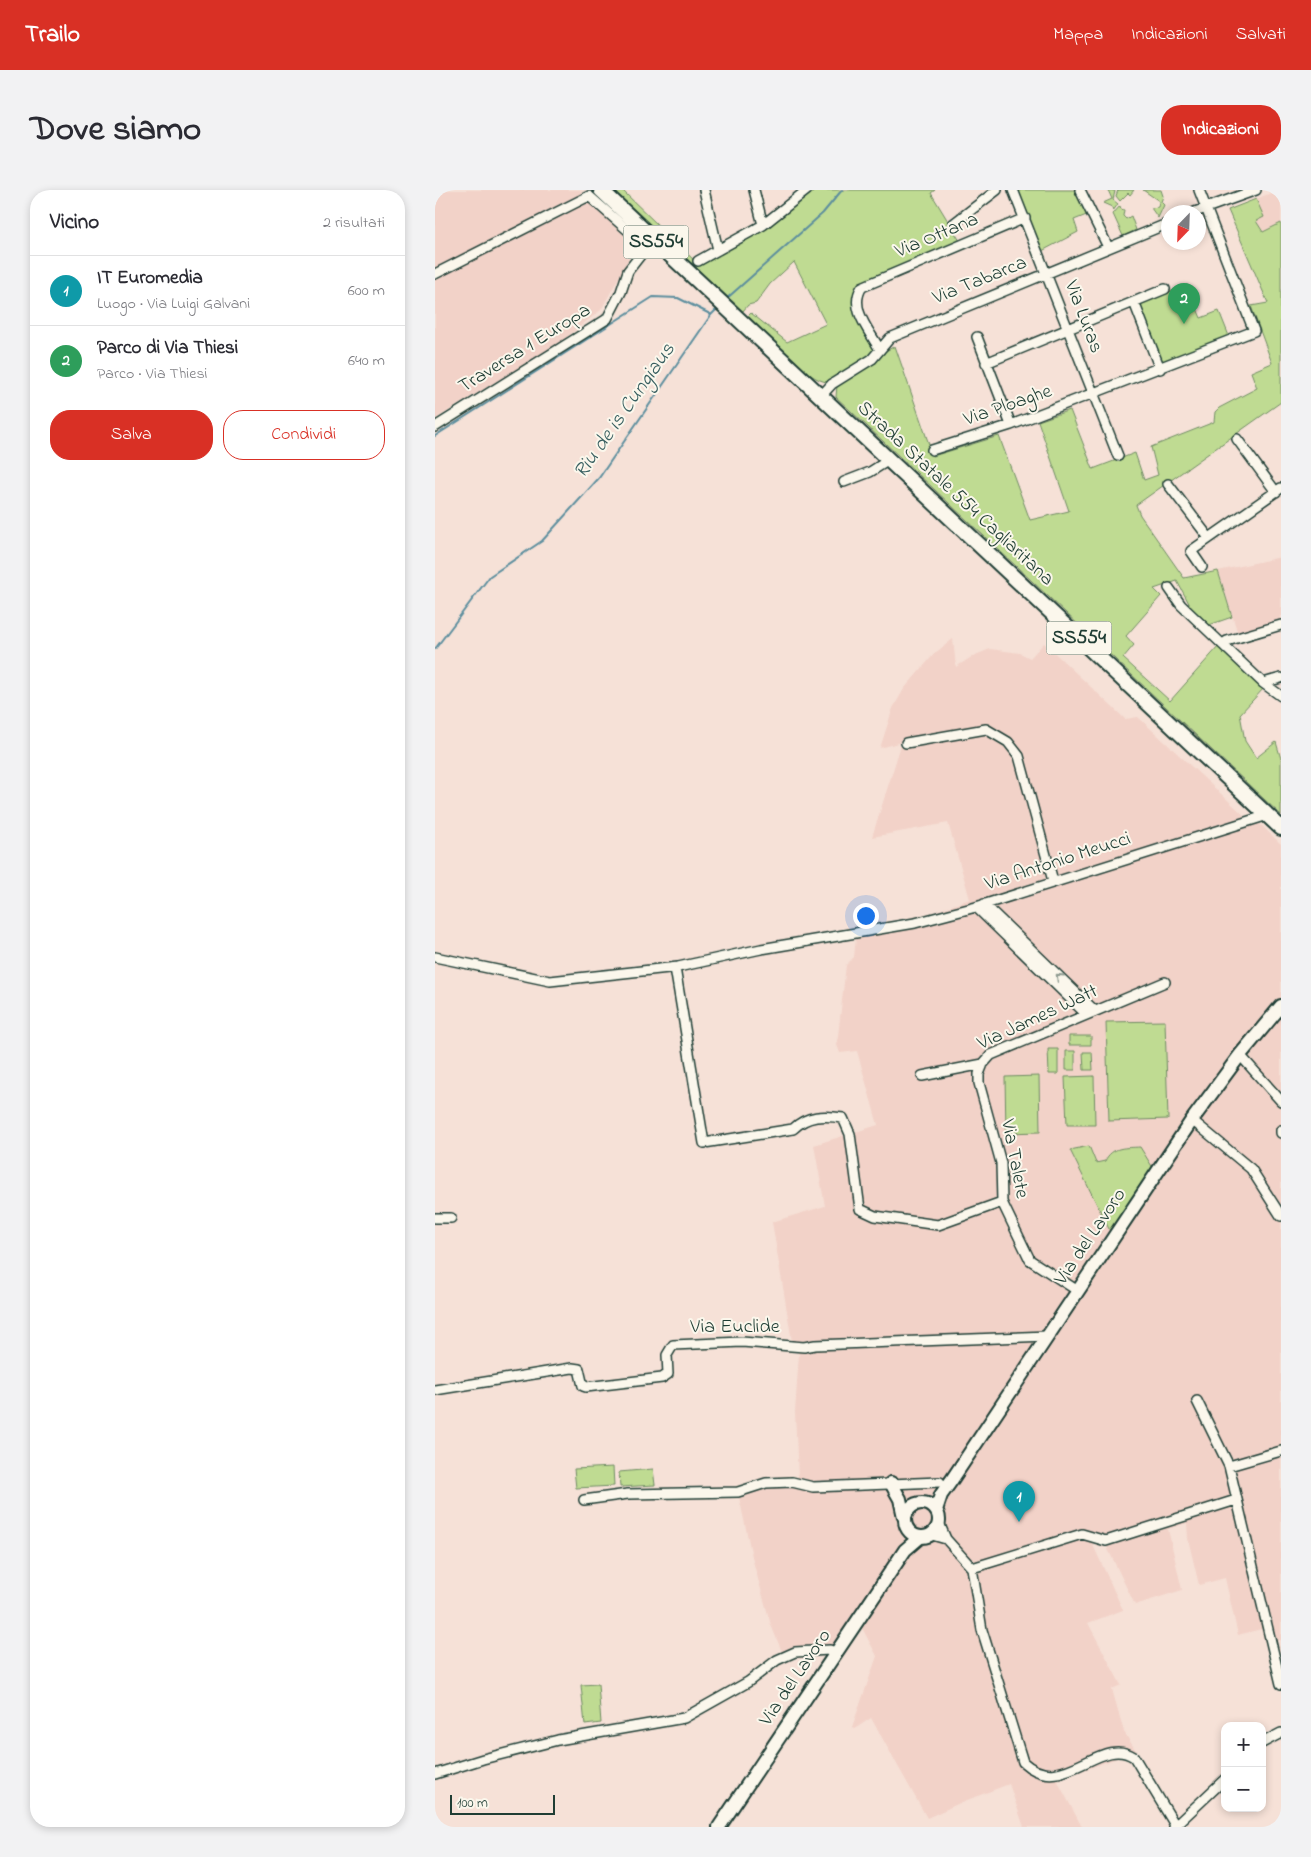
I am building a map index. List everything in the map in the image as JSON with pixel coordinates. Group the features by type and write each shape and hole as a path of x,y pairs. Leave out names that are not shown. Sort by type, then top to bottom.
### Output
{"main road":[{"name":"Strada Statale 554 Cagliaritana","path":"601,190 650,243 735,315 1281,828"},
{"name":"Via del Lavoro","path":"927,1505 941,1489 1078,1291 1192,1120 1240,1055 1281,1006"},
{"path":"891,1483 910,1501 927,1505 939,1523 932,1534 919,1538 905,1550"},
{"path":"891,1483 900,1500 907,1530 905,1550"},
{"path":"904,1517 911,1506 927,1505"},
{"path":"907,1530 919,1538"},
{"name":"Via del Lavoro","path":"719,1827 905,1550"}],"street":[{"path":"704,190 718,250"},
{"path":"754,190 763,224"},
{"path":"698,261 763,224 807,190"},
{"path":"953,224 997,190"},
{"name":"Via Luras","path":"1013,190 1118,456"},
{"path":"1199,190 1205,205"},
{"path":"1206,208 1253,190"},
{"path":"1083,191 1109,247"},
{"path":"435,274 589,196 650,243"},
{"name":"Via Ploaghe","path":"932,450 1011,426 1254,331 1206,208"},
{"name":"Via Ottana","path":"880,350 856,305 857,294 862,286 1025,218"},
{"name":"Via Tabarca","path":"821,396 832,384 872,359 890,338 1161,226"},
{"name":"Traversa 1 Europa","path":"435,427 607,319 629,271 650,243"},
{"path":"986,363 1165,289"},
{"path":"1134,302 1159,368"},
{"path":"977,337 1011,426"},
{"path":"1202,567 1191,551 1278,490 1237,439"},
{"path":"844,482 870,472 889,460"},
{"path":"1168,484 1209,538"},
{"path":"1169,588 1181,605 1263,683 1281,696"},
{"path":"1223,645 1227,641 1281,625"},
{"path":"1263,683 1281,678"},
{"path":"906,743 986,729 1008,742 1019,756 1053,881"},
{"name":"Via Antonio Meucci","path":"435,957 550,981 675,968 761,949 856,932 915,924 1268,815"},
{"path":"980,905 1036,960 1086,1014"},
{"path":"1036,960 1095,1011"},
{"path":"675,968 704,1143 793,1129 802,1120 827,1115 843,1118 850,1134 860,1209 875,1216 938,1225 1002,1202"},
{"name":"Via James Watt","path":"922,1076 983,1064 991,1055 1165,982"},
{"path":"1240,1055 1281,1101"},
{"name":"Via Talete","path":"983,1064 979,1074 979,1083 1001,1163 1002,1202 1031,1260 1078,1291"},
{"path":"1192,1120 1251,1169 1281,1216"},
{"path":"435,1218 451,1218"},
{"name":"Via Euclide","path":"435,1390 572,1368 579,1370 579,1380 586,1387 662,1378 668,1374 667,1355 673,1345 742,1342 804,1347 815,1344 1047,1336"},
{"path":"1197,1401 1229,1466 1235,1500 1281,1684"},
{"path":"1229,1466 1281,1451"},
{"path":"584,1500 628,1494 737,1492 766,1483 792,1482 813,1487 891,1483 941,1489"},
{"path":"972,1568 1082,1534 1106,1541 1235,1500"},
{"path":"939,1523 945,1540"},
{"path":"932,1534 945,1540 972,1568 982,1630 1023,1762 1033,1771 1057,1775 1112,1752 1125,1751 1134,1757 1174,1826 1221,1783"},
{"path":"435,1774 483,1759 558,1740 684,1718 748,1682 777,1660 795,1652 830,1650 836,1653"},
{"path":"1266,1741 1281,1733"}],"shaded area":[{"path":"435,190 580,190 638,242 601,310 560,342 435,419"},
{"path":"1281,190 1281,223 1263,232 1256,221 1261,210 1256,199"},
{"path":"1281,557 1281,621 1238,634 1218,571"},
{"path":"953,639 956,667 973,656 990,649 1020,653 1030,658 1044,643 1125,719 1138,717 1246,817 1261,825 1281,844 1281,1640 1265,1643 1261,1629 1238,1635 1225,1578 1199,1585 1188,1539 1187,1523 1168,1529 1182,1590 1135,1605 1107,1547 1092,1543 1123,1610 1088,1623 1121,1685 1112,1689 1124,1732 1136,1751 1057,1780 1082,1827 1024,1827 1009,1784 927,1818 871,1718 856,1728 852,1727 877,1656 861,1626 826,1653 785,1659 771,1625 753,1561 738,1488 758,1480 798,1477 795,1412 799,1354 792,1341 772,1222 825,1206 814,1145 878,1125 857,1051 840,1053 837,1045 846,965 854,957 857,929 931,913 970,899 948,823 872,837 902,742 880,748 893,708 904,689 935,653"}],"green space":[{"path":"612,190 622,190 700,266 765,226 812,190 935,190 931,193 960,241 858,284 854,294 854,309 873,343 874,354 828,382 819,380 798,365 748,316 751,313 787,342 826,324 794,262 770,284 756,303 748,305 743,311"},
{"path":"1018,190 1075,190 1089,214 1074,220 1078,232 1042,251"},
{"path":"1108,190 1115,191 1113,200 1118,204 1113,211 1112,207 1103,203 1112,199"},
{"path":"1118,190 1134,190 1120,201 1116,196"},
{"path":"1143,190 1161,190 1163,196 1161,202 1164,205 1161,205 1158,218 1151,208 1158,207 1159,201"},
{"path":"1256,199 1264,217 1256,221 1263,232 1281,223 1281,402 1136,505 1140,515 1184,578 1218,571 1232,617 1209,625 1192,609 1177,581 1154,589 1161,596 1126,636 1134,645 1123,658 1170,701 1219,646 1264,688 1240,714 1245,741 1256,758 1276,742 1281,759 1281,815 836,397 837,385 878,360 884,352 895,346 933,456 999,436 1030,520 1069,511 1038,421 1070,410 1093,469 1135,453 1144,480 1158,475 1151,447 1214,422 1215,412 1219,408 1257,388 1251,372 1272,363 1251,306 1268,303 1228,210"},
{"path":"1120,206 1124,210 1123,216 1126,219 1131,216 1136,230 1123,236 1113,214"},
{"path":"1187,285 1201,318 1219,311 1229,336 1161,364 1137,305"},
{"path":"1165,1021 1168,1119 1109,1121 1106,1022"},
{"path":"1069,1036 1091,1036 1091,1045 1069,1045"},
{"path":"1048,1049 1058,1049 1058,1074 1049,1074"},
{"path":"1066,1051 1075,1051 1075,1070 1066,1070"},
{"path":"1083,1052 1092,1052 1093,1070 1084,1070"},
{"path":"1039,1076 1040,1132 1006,1133 1005,1077"},
{"path":"1094,1076 1095,1125 1067,1125 1065,1077"},
{"path":"1089,1146 1096,1163 1105,1161 1115,1150 1140,1147 1153,1168 1110,1231 1070,1150"},
{"path":"613,1467 614,1486 576,1488 574,1469"},
{"path":"653,1469 655,1485 620,1487 619,1472"},
{"path":"598,1684 601,1723 585,1725 581,1685"}],"waterway":[{"name":"Riu de is Cungiaus","path":"725,300 823,213 842,190"},
{"path":"435,436 653,297 678,298 710,314"},
{"name":"Riu de is Cungiaus","path":"435,649 490,576 542,541 599,478 711,315 719,307"}],"place":[{"name":"Parco di Via Thiesi","path":"1184,324"},
{"name":"IT Euromedia","path":"1019,1522"}]}
